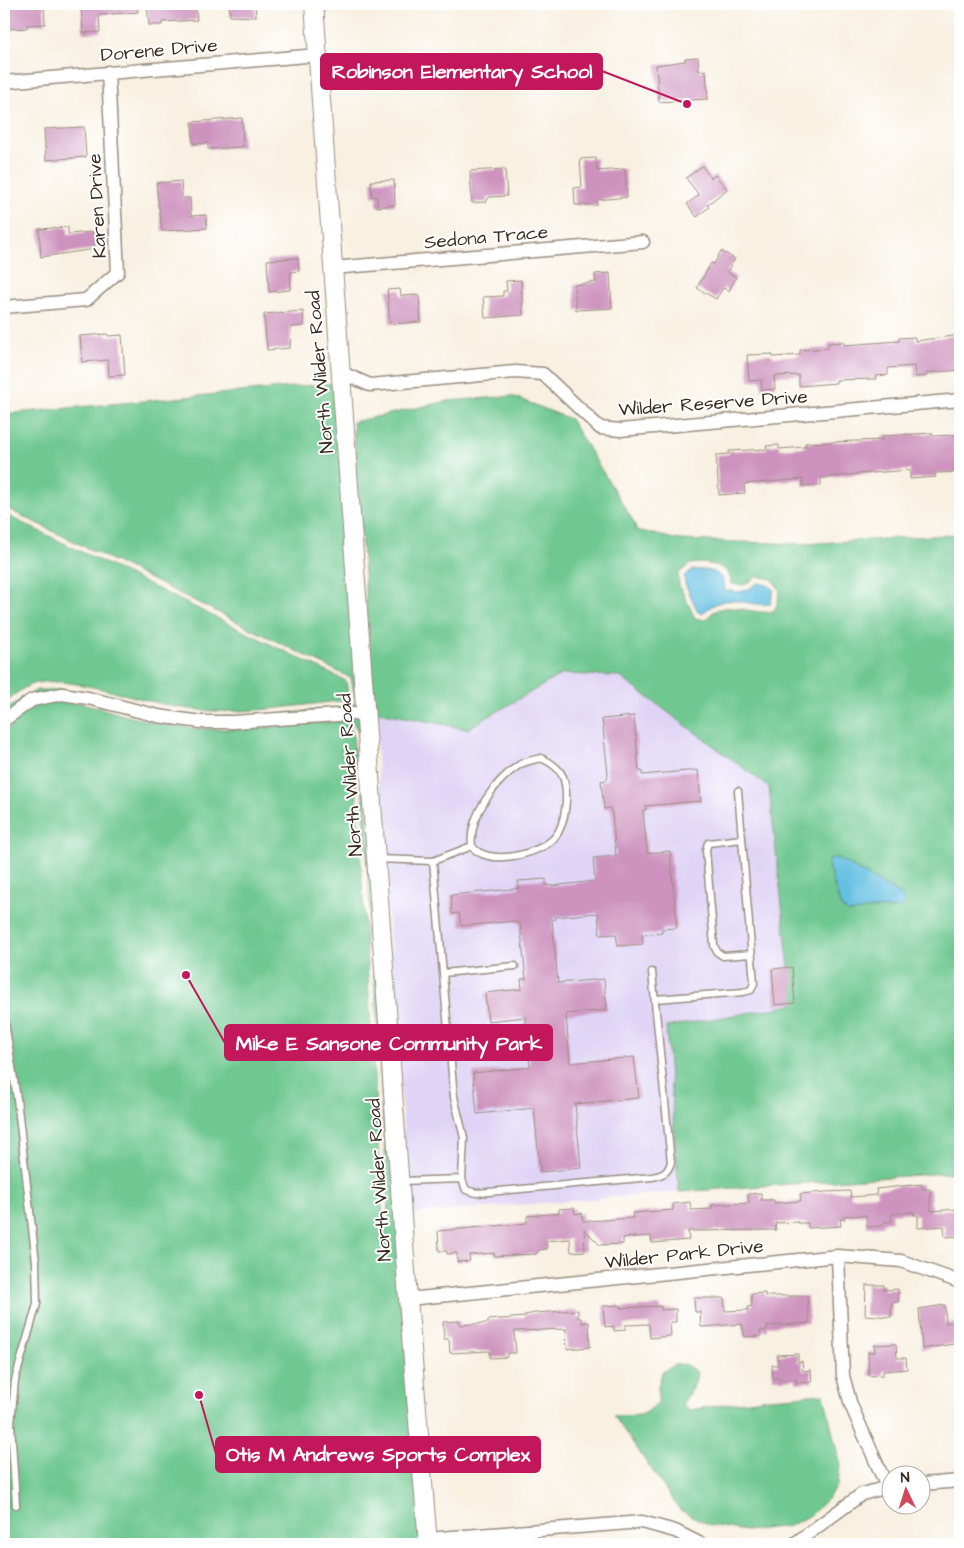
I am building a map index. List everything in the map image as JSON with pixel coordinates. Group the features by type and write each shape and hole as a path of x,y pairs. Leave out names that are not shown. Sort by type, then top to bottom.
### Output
{"street":[{"name":"North Wilder Road","path":"314,4 399,1181 428,1541"},
{"name":"Dorene Drive","path":"4,82 318,55"},
{"name":"Karen Drive","path":"4,307 86,300 118,272 108,72"},
{"name":"Sedona Trace","path":"332,268 643,242"},
{"name":"Wilder Reserve Drive","path":"342,373 370,385 515,372 543,374 600,428 620,430 960,400"},
{"path":"4,720 32,700 62,694 88,698 152,715 201,722 234,722 366,713"},
{"path":"838,1256 843,1376 851,1405 882,1472"},
{"name":"Wilder Park Drive","path":"408,1299 838,1256 901,1261 960,1282"},
{"path":"932,1483 960,1481"},
{"path":"794,1544 862,1494 882,1489"},
{"path":"428,1541 642,1522 675,1531 701,1544"}],"lane":[{"path":"541,758 555,765 563,777 566,800 562,821 555,836 542,846 522,855 486,857 477,853 472,846 470,837 478,814 501,779 520,764 541,758"},
{"path":"656,999 751,990 754,983 738,791"},
{"path":"742,838 708,843 706,850 714,945 717,952 723,956 752,954"},
{"path":"376,859 433,861 472,846"},
{"path":"433,861 454,1097 464,1138 462,1179 466,1190 477,1193 652,1178 662,1175 669,1170 671,1162 652,972"},
{"path":"443,972 515,966"},
{"path":"4,1016 17,1099 36,1270 36,1304 15,1380 12,1415 16,1505"},
{"path":"399,1181 462,1179"}],"shaded area":[{"path":"562,674 619,676 769,787 793,1005 666,1027 679,1192 409,1214 374,711 467,729"}],"green space":[{"path":"336,383 420,1544 4,1544 4,733 24,713 36,706 50,702 68,701 168,725 203,729 243,729 341,721 348,724 353,734 383,1223 388,1221 389,1216 359,733 350,717 185,720 73,694 4,714 9,707 37,690 63,690 159,712 191,717 250,717 350,707 356,701 351,678 4,507 4,414"},
{"path":"512,396 570,419 635,524 636,530 679,540 803,544 960,534 960,1172 679,1192 666,1027 793,1005 769,787 619,676 562,674 467,729 374,711 353,422 448,401","holes":["699,563 721,567 728,573 731,584 744,585 758,576 772,579 780,590 775,609 771,612 765,612 723,608 713,612 705,620 695,618 679,585 678,574 690,564","837,858 902,896 893,909 841,907 828,865"]},
{"path":"4,514 346,681 349,700 249,711 209,711 172,706 90,686 52,682 32,684 4,703"},
{"path":"685,1364 697,1372 695,1383 682,1405 690,1410 768,1398 824,1394 840,1465 838,1484 828,1498 812,1514 789,1526 746,1531 710,1525 680,1510 614,1416 641,1415 658,1404 658,1387 662,1372 674,1365"}],"water":[{"path":"692,570 710,571 719,575 724,583 725,590 740,592 758,583 768,585 774,590 770,604 735,601 720,602 702,614 698,612 685,584 684,576"},
{"path":"837,858 902,896 904,902 902,908 869,909 849,913 841,907 828,865 830,859"}],"building":[{"path":"4,4 44,4 45,24 27,25 27,28 9,29 4,27"},
{"path":"81,4 137,4 138,12 99,15 100,32 83,33"},
{"path":"147,4 195,4 197,20 162,22 162,25 149,25"},
{"path":"229,4 255,4 256,17 230,16"},
{"path":"698,57 699,71 706,70 708,99 659,102 656,65"},
{"path":"242,118 243,147 208,149 208,143 193,144 192,122"},
{"path":"84,127 86,157 46,160 44,129"},
{"path":"596,158 597,171 625,169 627,197 597,200 597,205 575,205 574,188 582,187 580,159"},
{"path":"702,166 711,178 715,175 727,189 707,205 709,207 697,217 687,204 699,195 686,178"},
{"path":"505,169 507,196 489,197 486,202 472,203 470,171"},
{"path":"394,180 395,205 377,207 377,196 372,197 371,181"},
{"path":"181,181 182,198 190,198 191,216 206,215 207,228 162,231 156,183"},
{"path":"68,227 68,234 94,232 95,249 41,257 39,229"},
{"path":"721,251 735,259 727,272 736,277 729,291 723,288 716,299 697,288 711,263 714,264"},
{"path":"298,258 299,271 291,272 290,290 269,292 267,260"},
{"path":"610,273 612,308 576,310 574,285 596,282 595,274"},
{"path":"521,280 523,315 485,318 483,297 503,296 503,291 507,291 506,281"},
{"path":"400,289 401,296 419,295 421,322 390,324 387,290"},
{"path":"303,311 304,326 291,327 290,348 267,350 264,314"},
{"path":"107,334 108,336 122,335 125,375 109,376 108,360 82,362 80,336"},
{"path":"960,335 960,370 927,373 927,376 915,377 914,366 888,368 888,375 875,376 876,379 836,380 836,383 799,386 799,375 774,376 775,389 762,390 761,380 749,381 747,355 772,354 773,357 800,355 800,350 828,348 828,343 844,342 844,345 899,341 899,338 915,337 915,341"},
{"path":"932,433 933,436 960,435 960,472 935,473 936,477 910,479 910,470 858,474 821,478 821,485 803,486 803,479 744,484 745,493 719,495 716,455 729,454 729,451 767,449 766,446 779,445 779,449 805,447 805,443 882,440 882,436"},
{"path":"634,716 639,771 642,771 642,775 698,770 701,801 645,806 646,810 643,810 647,853 670,851 677,928 662,929 662,933 642,935 643,944 618,946 616,934 600,935 598,913 555,917 556,919 552,920 558,983 604,979 607,1010 566,1014 570,1063 634,1057 639,1098 575,1104 581,1168 540,1172 534,1108 477,1114 473,1073 530,1067 525,1017 488,1021 485,993 522,989 521,979 526,979 520,923 516,921 461,926 459,913 452,914 451,895 519,888 518,881 546,879 546,885 552,886 595,881 593,858 616,856 612,814 610,808 604,809 601,781 607,780 608,774 602,719"},
{"path":"792,967 795,1003 775,1005 772,969"},
{"path":"922,1184 922,1189 930,1189 931,1211 960,1209 960,1236 945,1237 944,1226 918,1228 918,1215 914,1215 914,1212 891,1214 892,1221 885,1222 881,1226 867,1227 866,1215 844,1216 845,1219 840,1219 841,1226 808,1228 808,1223 775,1223 776,1230 688,1231 689,1240 652,1243 651,1236 623,1238 623,1244 600,1245 584,1229 585,1251 571,1252 570,1239 546,1241 547,1249 539,1250 536,1254 495,1256 494,1253 469,1255 470,1261 457,1262 457,1253 447,1254 447,1251 439,1251 438,1231 527,1223 527,1216 559,1213 559,1209 574,1208 575,1214 582,1213 583,1221 604,1220 633,1218 632,1213 673,1210 673,1204 690,1202 691,1210 712,1209 712,1205 749,1203 748,1194 761,1193 761,1200 774,1200 774,1203 801,1201 800,1194 850,1191 851,1197 877,1195 876,1189"},
{"path":"866,1285 884,1285 884,1290 898,1289 898,1302 892,1303 891,1317 865,1315"},
{"path":"765,1293 765,1296 807,1296 809,1323 767,1326 767,1330 760,1331 761,1336 745,1337 742,1324 701,1327 700,1312 695,1312 694,1298 724,1298 725,1311 748,1310 748,1307 752,1306 751,1294"},
{"path":"620,1305 620,1308 661,1306 661,1310 676,1309 676,1322 670,1322 671,1336 650,1338 649,1324 625,1325 625,1330 614,1331 614,1326 605,1327 603,1306"},
{"path":"945,1305 946,1323 960,1322 960,1343 922,1349 919,1309"},
{"path":"578,1310 578,1318 581,1318 582,1323 589,1322 590,1347 567,1349 566,1329 514,1331 516,1353 507,1353 507,1357 490,1358 490,1351 450,1353 449,1339 444,1339 443,1322 460,1321 460,1325 488,1323 488,1320 525,1317 525,1315 535,1313"},
{"path":"896,1344 897,1358 906,1358 907,1369 883,1371 883,1375 869,1376 868,1352 875,1352 874,1345"},
{"path":"798,1354 798,1362 802,1361 803,1371 811,1370 812,1382 796,1383 796,1379 779,1380 779,1378 773,1378 772,1365 778,1365 777,1355"}],"place":[{"name":"Robinson Elementary School","path":"687,104"},
{"name":"Mike E Sansone Community Park","path":"186,975"},
{"name":"Otis M Andrews Sports Complex","path":"199,1395"}]}
